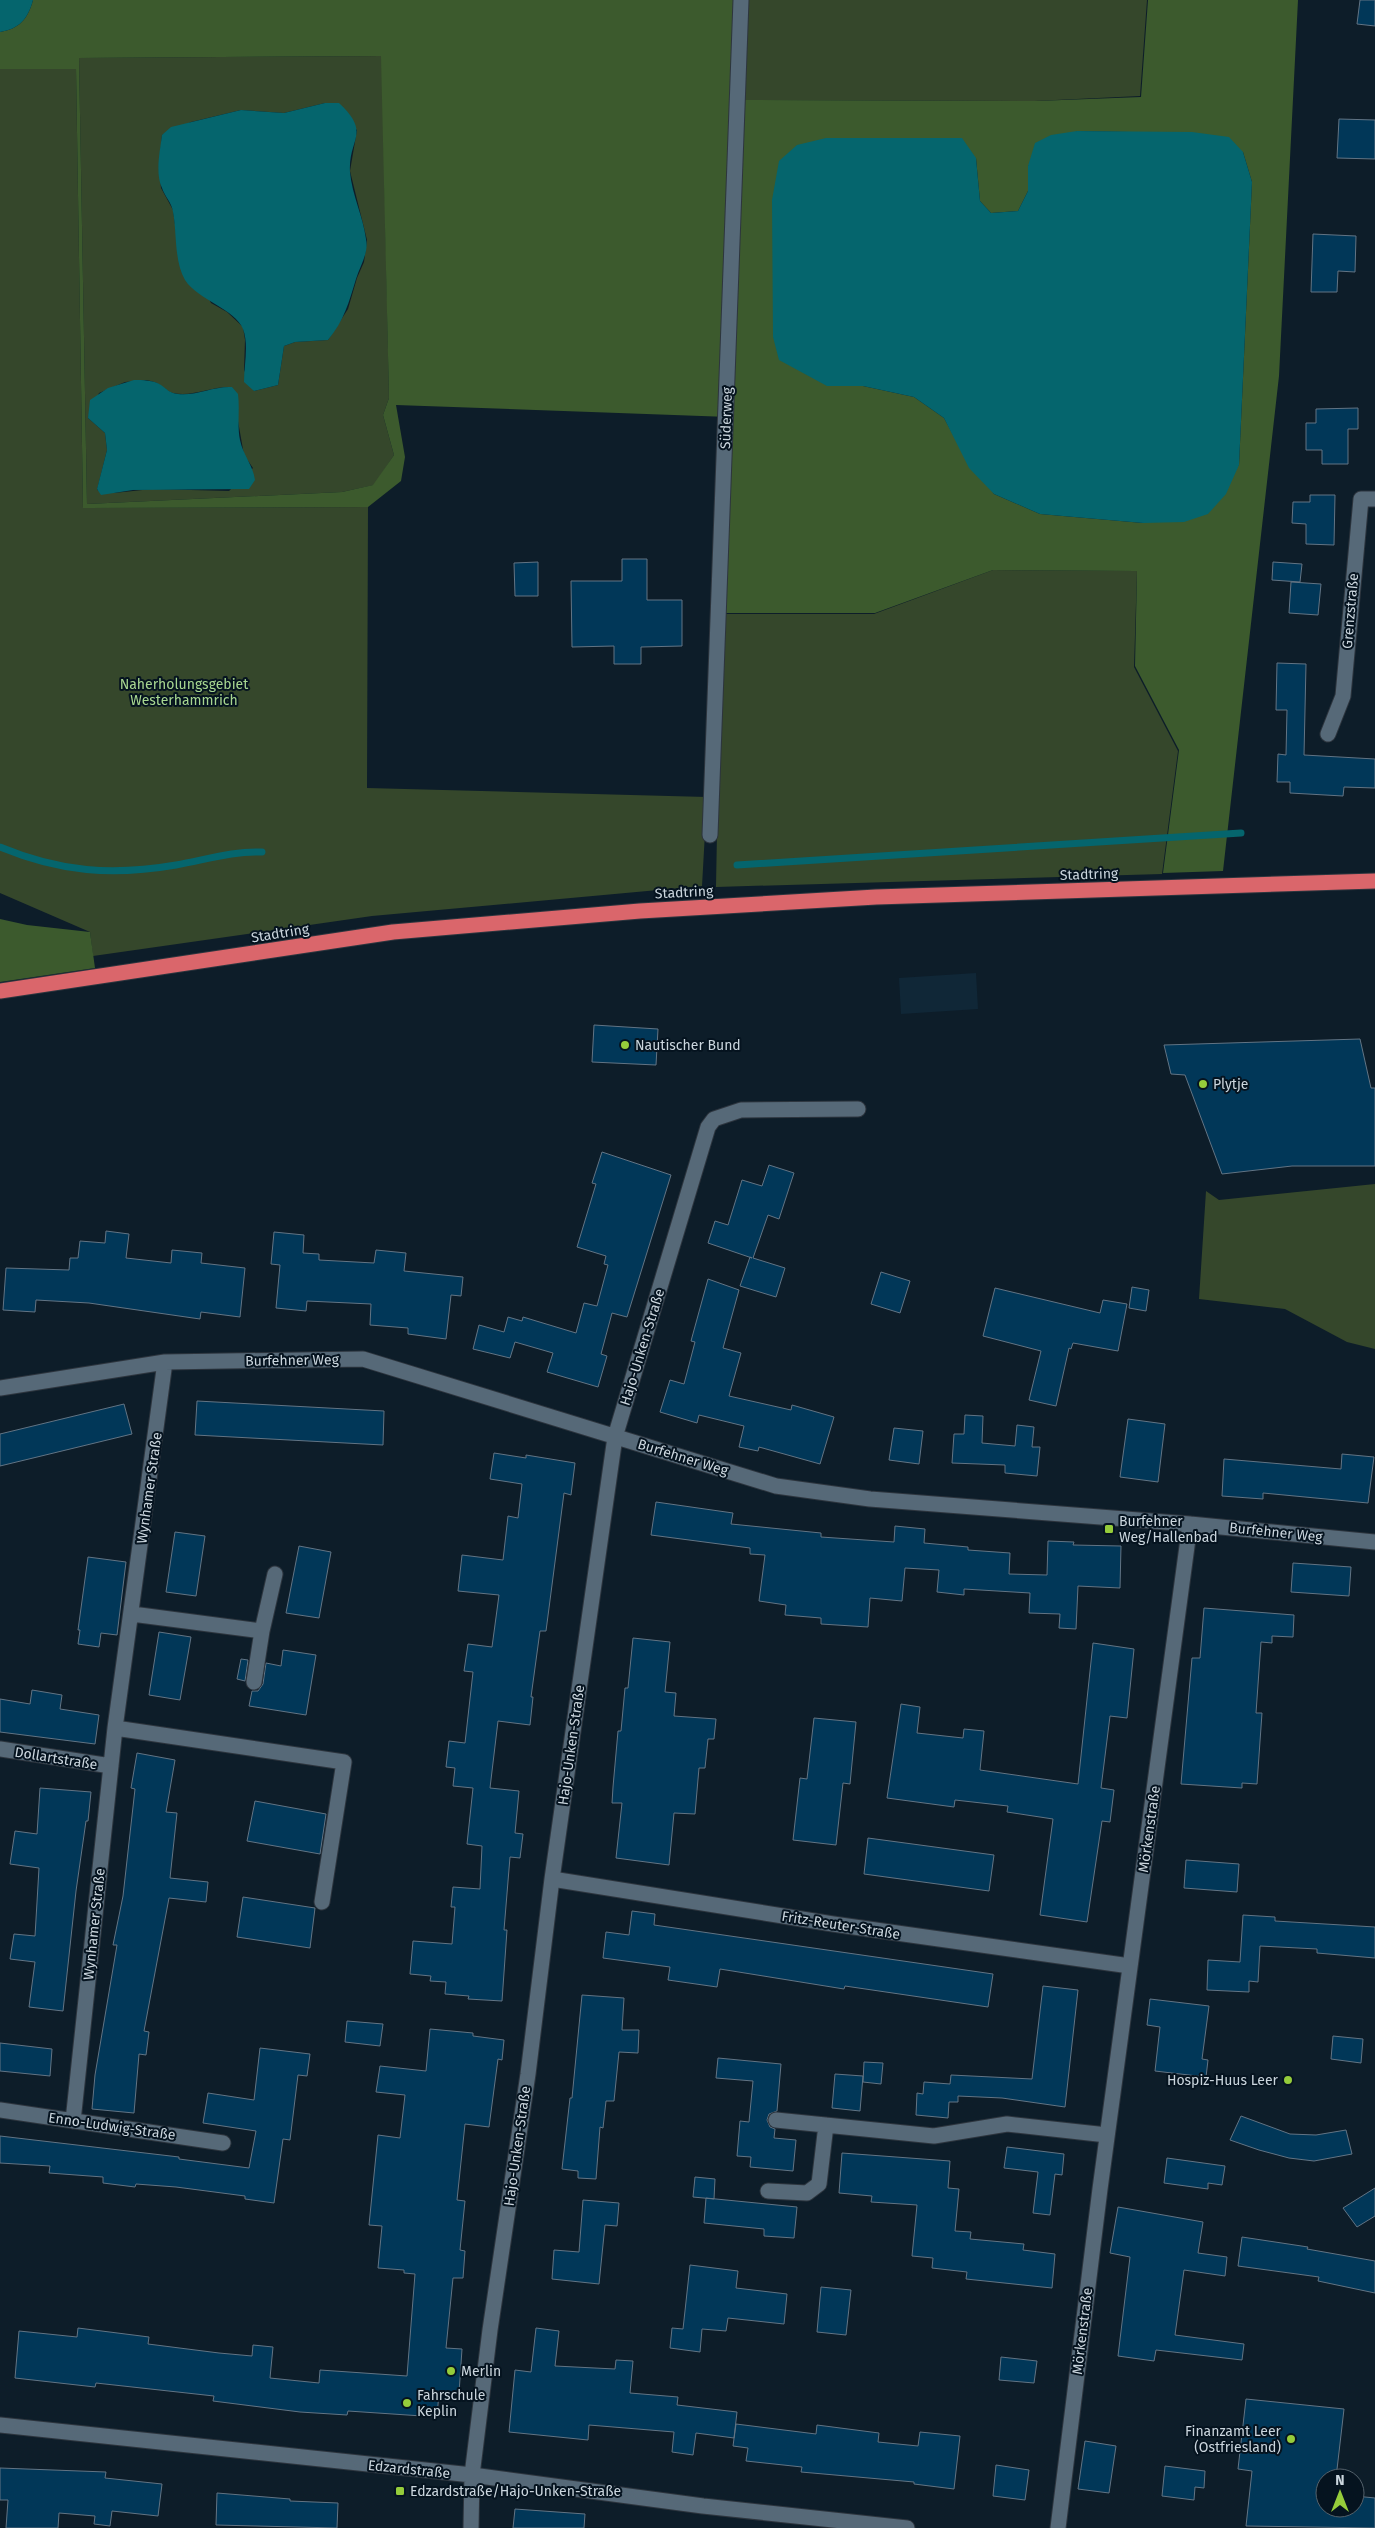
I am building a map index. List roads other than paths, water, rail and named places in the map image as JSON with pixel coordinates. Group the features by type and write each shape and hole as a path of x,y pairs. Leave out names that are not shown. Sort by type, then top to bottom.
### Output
{"highway":[{"name":"Stadtring","path":"0,991 393,932 640,911 876,897 1375,881"}],"street":[{"name":"Süderweg","path":"710,835 741,0"},
{"name":"Grenzstraße","path":"1328,734 1342,696 1361,500 1375,500"},
{"name":"Hajo-Unken-Straße","path":"471,2528 472,2475 490,2330 528,2074 552,1879 615,1437 708,1127 714,1119 741,1110 858,1109"},
{"name":"Burfehner Weg","path":"0,1388 165,1362 364,1359 776,1486 870,1499 1190,1524 1375,1542"},
{"name":"Wynhamer Straße","path":"73,2121 115,1728 165,1362"},
{"name":"Mörkenstraße","path":"1058,2528 1107,2135 1190,1524"},
{"path":"254,1682 262,1631 275,1574"},
{"path":"132,1614 262,1631"},
{"path":"115,1728 344,1762 322,1902"},
{"name":"Dollartstraße","path":"0,1749 111,1766"},
{"name":"Fritz-Reuter-Straße","path":"552,1879 852,1927 1130,1966"},
{"name":"Enno-Ludwig-Straße","path":"0,2110 223,2142"},
{"path":"776,2120 934,2136 1006,2124 1107,2135"},
{"path":"768,2191 808,2193 819,2184 826,2125"},
{"name":"Edzardstraße","path":"0,2425 472,2475 703,2506 907,2528"}],"waterway":[{"path":"737,865 1241,833"},
{"path":"0,847 65,867 108,871 153,868 230,854 262,852"}],"place":[{"name":"Nautischer Bund","path":"625,1045"},
{"name":"Plytje","path":"1203,1084"},
{"name":"Burfehner Weg/Hallenbad","path":"1109,1529"},
{"name":"Hospiz-Huus Leer","path":"1288,2080"},
{"name":"Merlin","path":"451,2371"},
{"name":"Fahrschule Keplin","path":"407,2403"},
{"name":"Finanzamt Leer (Ostfriesland)","path":"1291,2439"},
{"name":"Edzardstraße/Hajo-Unken-Straße","path":"400,2491"}],"park label":[{"name":"Naherholungsgebiet Westerhammrich","path":"184,692"}]}
